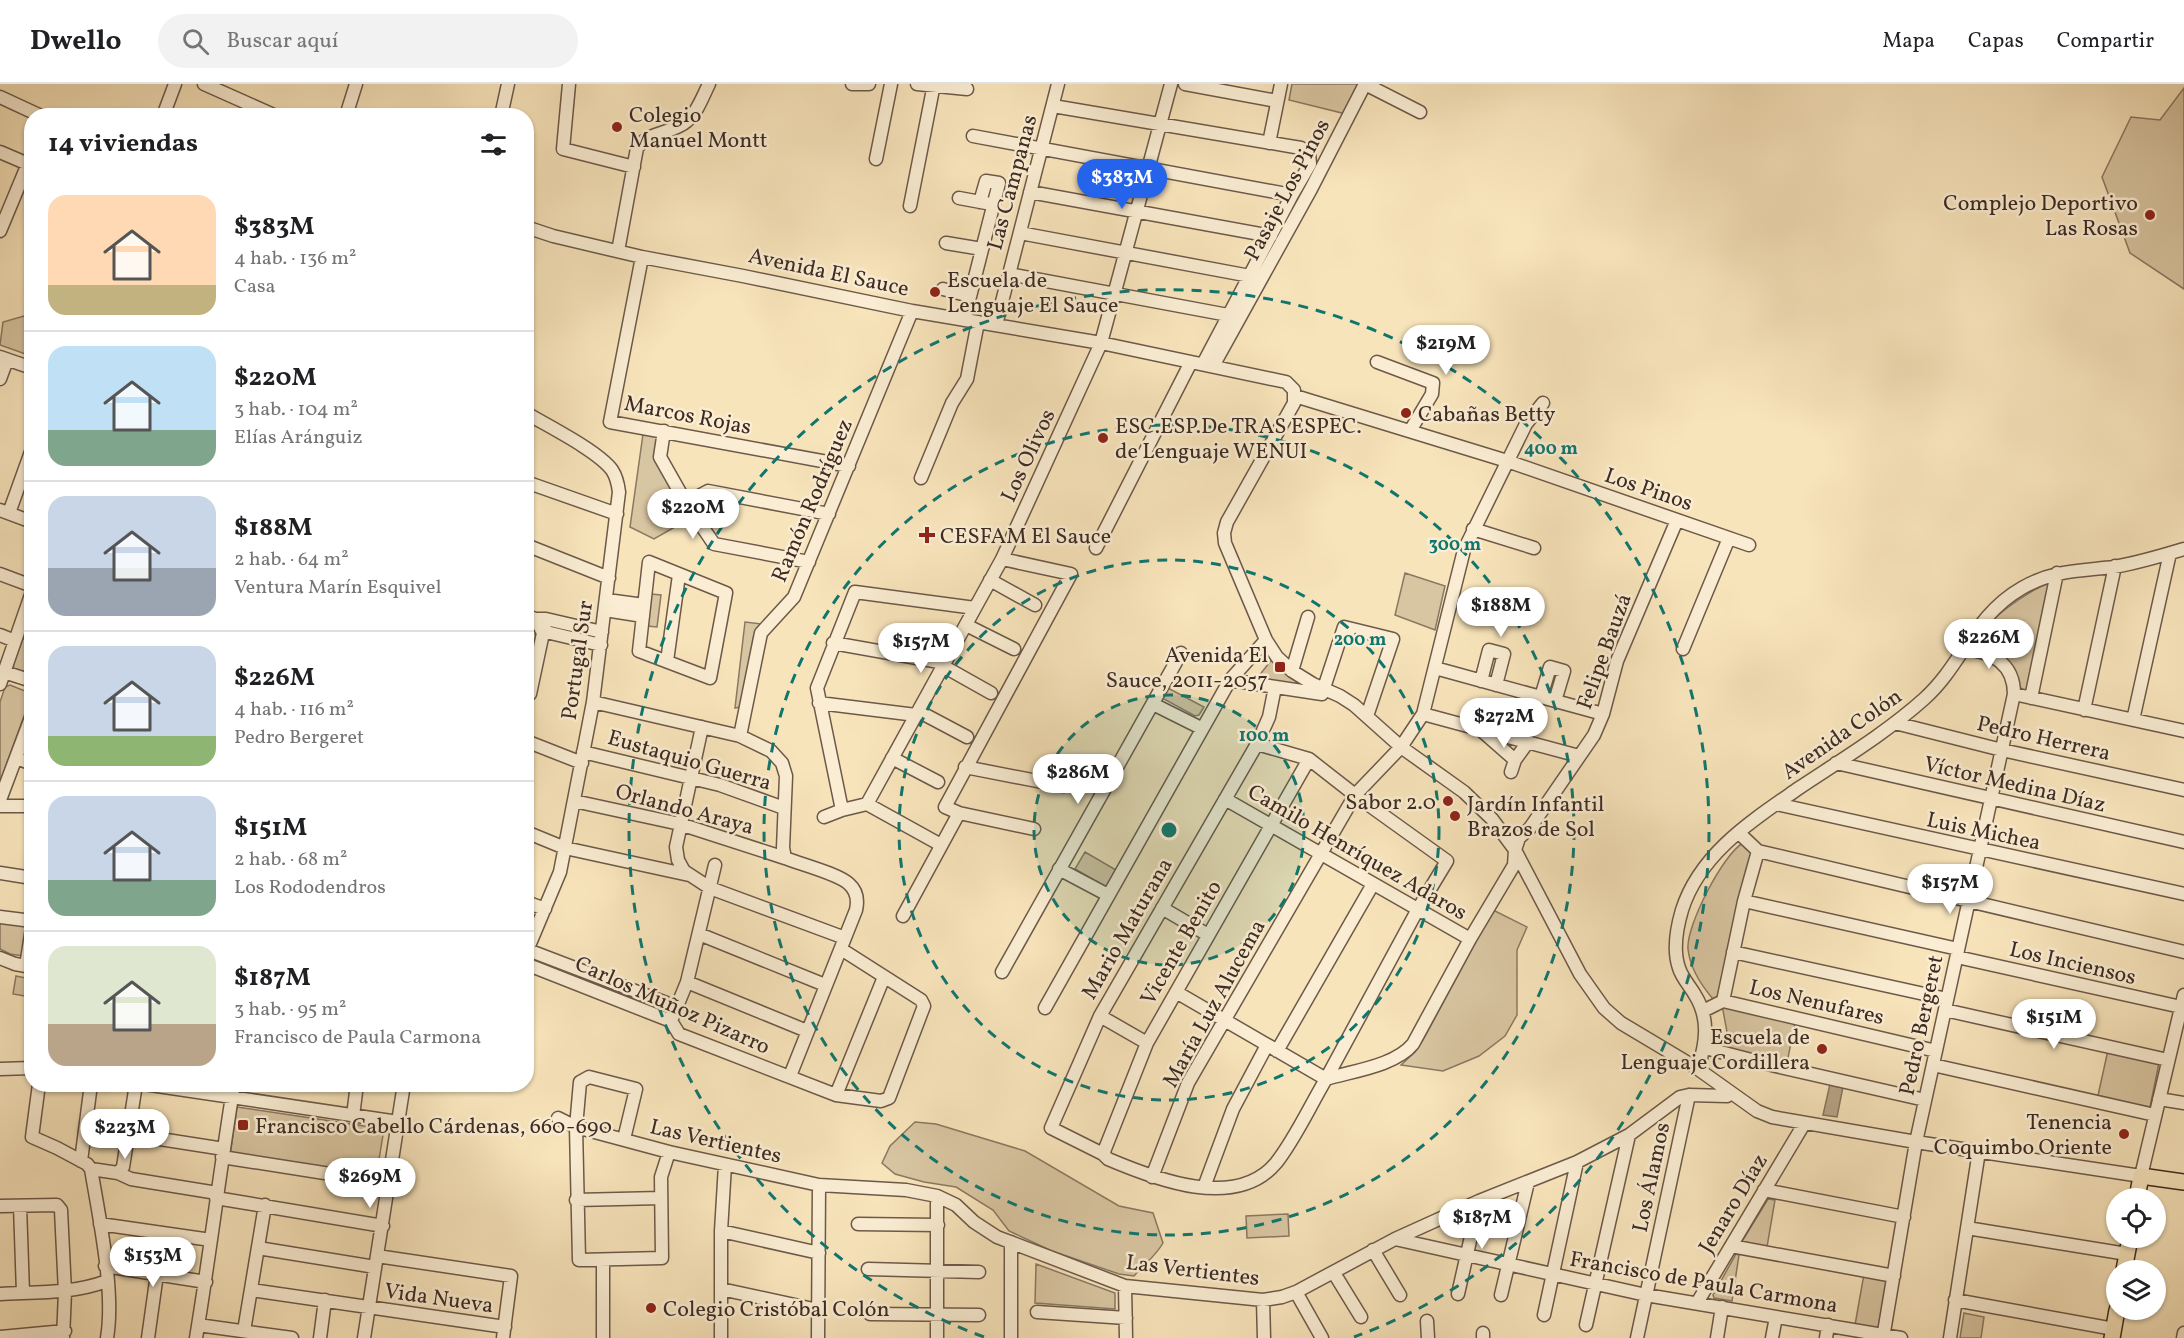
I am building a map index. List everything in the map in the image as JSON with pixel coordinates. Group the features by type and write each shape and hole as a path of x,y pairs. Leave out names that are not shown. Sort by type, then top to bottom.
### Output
{"main road":[{"path":"2139,1188 2141,1176 2184,1182"},
{"path":"2126,1260 2128,1248"}],"street":[{"path":"165,108 175,84"},
{"path":"204,84 258,108"},
{"path":"348,108 356,84"},
{"path":"503,108 508,84"},
{"path":"569,84 563,149 634,167"},
{"path":"618,251 636,152 642,142 687,122 709,84"},
{"path":"852,84 869,84"},
{"path":"876,159 891,84"},
{"path":"917,84 967,89"},
{"path":"910,206 934,84"},
{"name":"Las Campanas","path":"996,325 1058,84"},
{"name":"Los Olivos","path":"867,804 1002,559 1101,344 1171,84"},
{"path":"1185,84 1277,101"},
{"path":"1269,143 1281,84"},
{"name":"Pasaje Los Pinos","path":"1203,364 1311,189 1365,84 1420,111"},
{"path":"0,97 24,108"},
{"path":"1053,106 1304,149 1310,153 1310,164 1203,364 1096,548"},
{"path":"973,136 1292,195"},
{"path":"0,152 24,158"},
{"path":"0,231 5,207 24,171"},
{"path":"964,320 999,183 986,180 980,202"},
{"path":"1030,192 1271,236"},
{"path":"959,198 993,205"},
{"name":"Avenida El Sauce","path":"534,230 642,257 912,311 1101,344 1283,380 1292,387 1295,396"},
{"path":"1020,233 1250,276"},
{"path":"946,243 982,249"},
{"name":"Marcos Rojas","path":"642,257 610,422 849,466"},
{"path":"1009,274 1228,315"},
{"path":"944,289 970,296"},
{"name":"Ramón Rodríguez","path":"740,736 761,633 794,597 912,311"},
{"path":"921,478 952,403 968,379 978,322"},
{"path":"0,379 4,359 24,365"},
{"path":"1377,362 1433,383 1432,394 1410,431"},
{"path":"1295,396 1294,403 1227,522 1224,533 1225,543 1266,640 1277,657 1292,671 1348,700 1401,747 1474,801 1492,819 1515,850 1580,974 1604,1008 1629,1028 1698,1069 1757,1111 1772,1117 1803,1124 2141,1176 2168,1060 2178,1044 2184,995"},
{"name":"Los Pinos","path":"1295,396 1507,461 1749,545"},
{"name":"María Luz Alucema","path":"1152,1177 1188,1083 1355,795 1401,747 1422,714 1459,570 1473,529 1526,424 1543,403"},
{"name":"Portugal Sur","path":"534,418 576,442 611,468 618,486 617,514 601,645 583,757 560,872 534,935"},
{"path":"664,431 660,457 686,503 714,544 810,562"},
{"path":"24,467 4,512 24,519"},
{"path":"534,485 617,514"},
{"path":"686,503 708,491 829,514"},
{"name":"Felipe Bauzá","path":"1326,1079 1393,1059 1409,1049 1416,1039 1470,939 1514,866 1515,850 1519,838 1530,828 1594,735 1603,714 1617,661 1677,520"},
{"path":"1473,529 1534,548"},
{"path":"1683,649 1729,538"},
{"path":"534,548 609,578"},
{"name":"Avenida Colón","path":"1698,1069 1705,1048 1706,1029 1703,1011 1678,967 1679,921 1687,897 1699,875 1718,851 1776,804 1895,723 1936,687 1981,622 2000,604 2027,585 2057,573 2115,566 2184,549"},
{"path":"2133,720 2170,553"},
{"path":"1002,559 1071,574 945,807 959,813 1034,829"},
{"path":"649,562 679,574 726,593 710,678 639,651 649,562"},
{"path":"2084,710 2115,566"},
{"path":"2031,698 2057,573"},
{"path":"0,574 24,583"},
{"path":"667,661 679,574"},
{"path":"990,580 1035,605"},
{"path":"842,810 817,688 855,592 975,608"},
{"path":"606,605 643,610"},
{"path":"24,615 2,678 24,680"},
{"path":"1292,671 1308,617"},
{"path":"537,621 602,632"},
{"path":"537,621 601,645"},
{"path":"534,645 537,621"},
{"path":"966,625 1014,649"},
{"path":"1230,680 1322,694 1344,627 1393,639 1367,716"},
{"path":"0,635 15,641"},
{"path":"1045,1008 1201,728 1230,680 1266,640"},
{"path":"833,643 944,664 991,693"},
{"path":"1963,649 1984,652 2001,661 2012,678 2014,694 2184,730"},
{"path":"1481,681 1489,650 1504,654 1496,685"},
{"path":"1002,972 1181,653"},
{"path":"1541,697 1550,667 1564,671 1556,701"},
{"path":"1435,668 1603,714"},
{"name":"Mario Maturana","path":"1103,1154 1051,1128 1100,1016 1257,744 1269,717 1275,687"},
{"name":"Pedro Bergeret","path":"1884,1336 1916,1142 2014,694"},
{"path":"593,702 740,736 771,751 782,763 787,782 784,808 785,858"},
{"path":"819,703 917,713 967,737"},
{"path":"1153,704 1201,728"},
{"path":"1422,714 1578,756"},
{"name":"Pedro Herrera","path":"1895,723 2002,750 2184,790"},
{"path":"689,875 681,866 676,853 680,824 702,727"},
{"path":"1478,728 1513,766 1528,741"},
{"path":"0,800 24,735"},
{"name":"Eustaquio Guerra","path":"534,743 583,757 690,777 784,808"},
{"path":"1103,1154 1108,1159 1152,1177 1204,1187 1238,1186 1252,1182 1264,1174 1283,1153 1447,861 1309,759 1257,744"},
{"path":"15,758 24,761"},
{"path":"892,758 938,782"},
{"name":"Vicente Benito","path":"1103,1154 1147,1043 1309,759"},
{"name":"Víctor Medina Díaz","path":"1836,763 2184,842"},
{"path":"965,767 1063,786"},
{"name":"Camilo Henríquez Adaros","path":"1225,799 1470,939"},
{"name":"Orlando Araya","path":"574,801 680,824 785,858 845,881 853,888 857,906 843,944"},
{"path":"824,817 867,804 941,845"},
{"name":"Luis Michea","path":"1776,804 2184,894"},
{"path":"0,806 24,806"},
{"path":"903,916 959,813"},
{"path":"1739,832 1758,851 2184,952"},
{"path":"534,835 565,848 689,875"},
{"path":"1703,1011 1723,1001 1744,901 1758,851"},
{"path":"671,1021 687,982 715,865"},
{"path":"1059,869 1108,895"},
{"path":"0,873 24,877"},
{"name":"Carlos Muñoz Pizarro","path":"534,967 671,1021 679,1034 836,1095 881,1101 889,1098 924,1006 921,1000 884,977 843,944 710,888 689,875"},
{"path":"1204,1187 1233,1109 1373,884"},
{"name":"Los Inciensos","path":"1744,901 2181,1007"},
{"path":"534,905 545,909"},
{"path":"1161,908 1209,935"},
{"path":"0,916 24,920"},
{"path":"699,934 825,985"},
{"path":"790,1076 843,944"},
{"path":"1733,952 2168,1060"},
{"name":"Carlos Muñoz Pizarro","path":"534,954 677,1007"},
{"path":"0,958 24,965"},
{"path":"836,1095 884,977"},
{"path":"687,982 807,1032"},
{"path":"1176,992 1326,1079"},
{"name":"Los Nenufares","path":"1723,1001 1936,1051"},
{"path":"1100,1016 1147,1043"},
{"path":"1705,1048 1925,1100"},
{"path":"1933,1065 2156,1115"},
{"path":"0,1069 24,1068"},
{"path":"624,1139 635,1088 589,1077 580,1082 576,1127 579,1260 662,1258 661,1177 669,1152"},
{"path":"38,1092 32,1137 86,1165 118,1173 131,1179 383,1226"},
{"path":"91,1092 86,1165 100,1224 107,1281 109,1325 107,1338"},
{"path":"118,1173 123,1167 135,1092"},
{"path":"194,1092 398,1122"},
{"path":"233,1092 197,1332 244,1331 292,1338"},
{"path":"353,1116 356,1092"},
{"path":"364,1338 403,1092"},
{"path":"1689,1095 1727,1096 1731,1093"},
{"name":"Las Vertientes","path":"558,1118 576,1127 725,1166 819,1185 906,1190 937,1196 956,1205 974,1222 997,1237 1125,1286 1263,1300 1296,1293 1395,1239 1479,1201 1577,1162 1629,1135 1680,1097 1689,1095"},
{"name":"Los Álamos","path":"1637,1338 1689,1095"},
{"path":"2159,1099 2184,1103"},
{"name":"Jenaro Díaz","path":"1697,1303 1803,1124"},
{"path":"128,1134 388,1183"},
{"path":"1586,1325 1629,1135"},
{"path":"1950,1338 1978,1151"},
{"path":"1544,1315 1577,1162"},
{"path":"721,1338 721,1231 725,1166"},
{"path":"1501,1295 1528,1182"},
{"path":"818,1338 819,1185"},
{"path":"1764,1190 1904,1217"},
{"path":"937,1196 937,1338"},
{"path":"576,1200 661,1198"},
{"path":"1458,1294 1479,1201"},
{"path":"0,1206 57,1205 61,1210 65,1292 64,1334 0,1337"},
{"path":"244,1331 265,1205"},
{"path":"20,1206 23,1293"},
{"path":"100,1224 211,1240"},
{"path":"858,1224 938,1225"},
{"path":"1966,1228 2127,1254"},
{"path":"721,1231 819,1253"},
{"name":"Francisco de Paula Carmona","path":"1395,1239 1646,1295 1776,1317 1827,1332 1901,1338"},
{"path":"1011,1242 1011,1338"},
{"path":"1731,1246 1894,1276"},
{"path":"258,1248 511,1276 504,1332"},
{"path":"1373,1250 1400,1295"},
{"path":"603,1260 603,1338"},
{"path":"105,1266 206,1281"},
{"path":"868,1269 979,1272"},
{"path":"1334,1273 1361,1317"},
{"path":"148,1338 157,1274"},
{"path":"0,1294 65,1292 107,1281"},
{"path":"1125,1286 1126,1338"},
{"path":"721,1289 818,1310"},
{"name":"Vida Nueva","path":"251,1290 325,1300 504,1332"},
{"path":"1296,1293 1322,1338"},
{"path":"320,1338 325,1300"},
{"path":"1263,1300 1264,1338"},
{"path":"1955,1300 2113,1334"},
{"path":"1717,1338 1722,1307"},
{"path":"1037,1312 1126,1318"},
{"path":"870,1314 979,1315"},
{"path":"1773,1338 1776,1317"},
{"path":"1427,1321 1428,1338"},
{"path":"2183,1338 2184,1334"}],"shaded area":[{"path":"1292,84 1360,84 1346,114 1289,100"},
{"name":"Complejo Deportivo Las Rosas","path":"2184,88 2184,289 2130,253 2102,177 2131,117 2160,120"},
{"path":"24,316 24,354 0,345 3,322"},
{"path":"643,434 658,436 655,460 689,519 654,539 630,527"},
{"path":"1405,573 1445,586 1435,630 1395,615"},
{"path":"2053,581 2027,691 2023,691 2014,668 2003,657 1981,645 1982,636 1988,626 2008,607"},
{"path":"651,594 661,595 657,627 647,626"},
{"path":"745,622 762,624 754,635 740,707 735,708"},
{"path":"534,634 537,636 534,649"},
{"path":"23,638 24,673 15,670 13,665"},
{"path":"1273,658 1290,677 1314,689 1258,677"},
{"path":"10,685 24,691 24,716 0,782 0,702 5,687"},
{"path":"1166,687 1204,707 1199,715 1195,716 1162,698"},
{"path":"1743,843 1753,848 1721,997 1713,999 1694,970 1689,956 1689,938 1699,908 1716,875"},
{"path":"1085,852 1116,870 1106,887 1075,869"},
{"path":"1493,910 1527,927 1517,950 1517,1015 1505,1036 1479,1056 1443,1071 1401,1065 1415,1052 1424,1038"},
{"path":"0,919 24,924 23,956 10,954 0,949"},
{"path":"16,976 24,978 24,996 13,994"},
{"path":"1722,1005 1795,1022 1787,1063 1725,1051 1727,1032"},
{"path":"2108,1050 2159,1063 2150,1107 2147,1109 2097,1100"},
{"path":"1830,1084 1843,1087 1837,1117 1823,1115"},
{"path":"237,1107 384,1129 376,1178 230,1156"},
{"path":"915,1122 936,1124 1025,1151 1119,1206 1153,1213 1163,1243 1134,1276 1119,1274 1052,1251 1009,1231 993,1210 956,1187 895,1174 882,1163 890,1146"},
{"path":"1768,1199 1775,1200 1767,1247 1741,1243"},
{"path":"1288,1214 1289,1236 1247,1238 1246,1216"},
{"path":"1736,1254 1739,1255 1732,1301 1714,1298 1713,1295"},
{"path":"1036,1264 1115,1293 1115,1309 1035,1303"},
{"path":"1864,1274 1889,1278 1880,1329 1855,1325"},
{"path":"1964,1313 1984,1317 1981,1338 1960,1338"}],"place":[{"name":"Colegio Manuel Montt","path":"617,127"},
{"name":"Complejo Deportivo Las Rosas","path":"2150,215"},
{"name":"Escuela de Lenguaje El Sauce","path":"935,292"},
{"name":"Cabañas Betty","path":"1406,413"},
{"name":"ESC.ESP.De TRAS ESPEC. de Lenguaje WENUI","path":"1103,438"},
{"name":"CESFAM El Sauce","path":"927,535"},
{"name":"Avenida El Sauce, 2011-2057","path":"1280,667"},
{"name":"Sabor 2.0","path":"1448,801"},
{"name":"Jardín Infantil Brazos de Sol","path":"1455,816"},
{"name":"Escuela de Lenguaje Cordillera","path":"1822,1049"},
{"name":"Francisco Cabello Cárdenas, 660-690","path":"243,1125"},
{"name":"Tenencia Coquimbo Oriente","path":"2124,1134"},
{"name":"Colegio Cristóbal Colón","path":"651,1308"}]}
